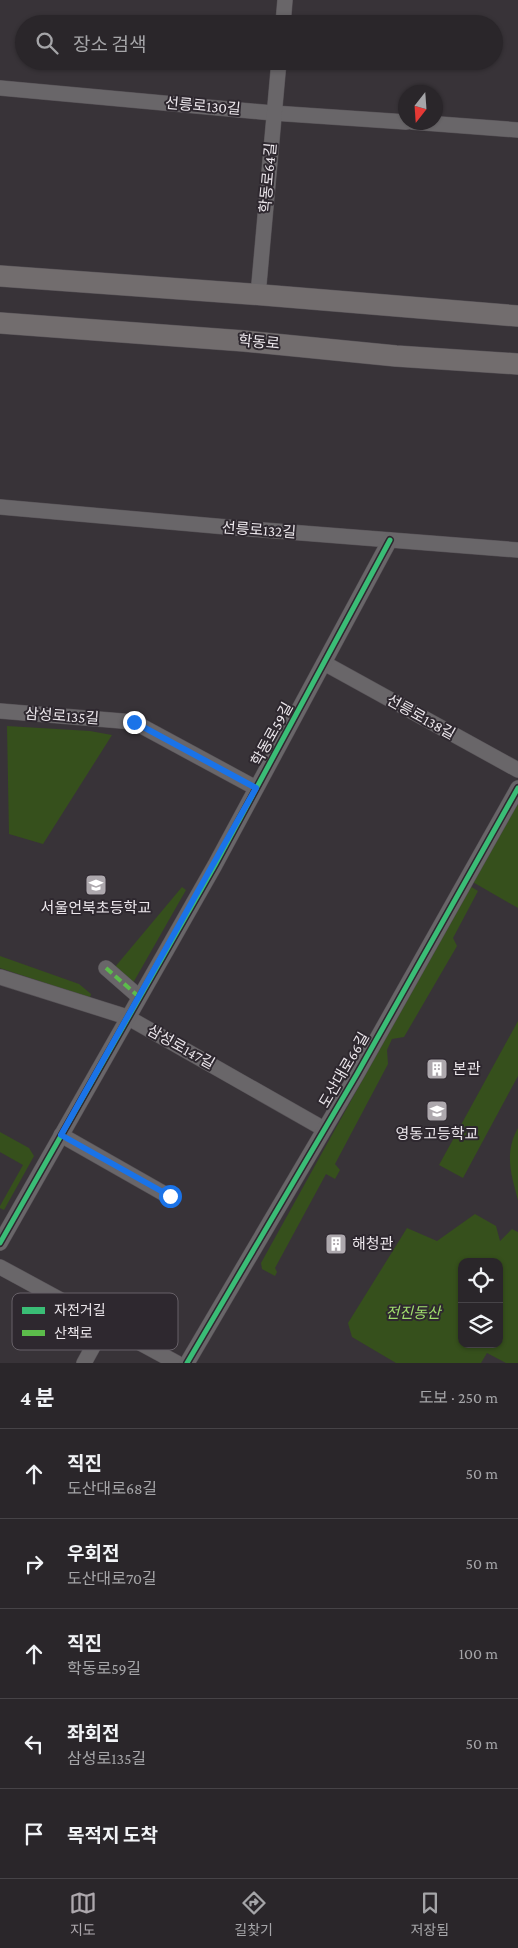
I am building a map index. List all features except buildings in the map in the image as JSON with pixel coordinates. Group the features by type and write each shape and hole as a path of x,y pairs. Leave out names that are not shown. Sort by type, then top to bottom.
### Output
{"main road":[{"path":"0,276 258,294 518,316"},
{"name":"학동로","path":"0,323 251,341 396,356 518,364"}],"street":[{"path":"283,15 285,0"},
{"name":"학동로64길","path":"258,294 278,70"},
{"name":"선릉로130길","path":"0,88 273,113 398,121"},
{"path":"443,124 518,130"},
{"name":"선릉로132길","path":"0,508 518,550"},
{"name":"학동로59길","path":"0,1243 138,996 214,865 390,540"},
{"name":"선릉로138길","path":"324,663 518,770"},
{"name":"삼성로135길","path":"0,711 134,722 256,788"},
{"name":"도산대로66길","path":"187,1363 324,1129 518,788"},
{"path":"106,968 138,996"},
{"name":"삼성로147길","path":"0,977 127,1017 324,1129"},
{"path":"61,1135 170,1196"},
{"path":"0,1267 49,1293"},
{"path":"84,1363 91,1350"},
{"path":"154,1350 177,1363"}],"green space":[{"path":"7,726 90,731 112,735 43,844 9,834"},
{"path":"518,798 518,908 471,881"},
{"path":"470,886 478,891 453,938 457,946 404,1037 392,1039 387,1050 388,1064 335,1164 340,1170 335,1179 326,1174 275,1268 277,1272 275,1276 262,1269 261,1263"},
{"path":"182,887 186,890 133,983 115,967"},
{"path":"0,956 79,984 91,994 90,998 0,968"},
{"path":"518,1021 518,1076 463,1178 439,1165"},
{"path":"518,1128 518,1200 511,1172 510,1155 511,1146"},
{"path":"0,1132 29,1148 34,1156 4,1210 0,1206 23,1165 0,1152"},
{"name":"전진동산","path":"475,1214 496,1226 500,1241 512,1229 518,1232 518,1363 506,1363 487,1353 481,1363 396,1363 352,1337 348,1323 407,1228 437,1241"}],"marked path":[{"path":"106,968 138,996"}],"cycle path":[{"path":"0,1243 215,865 390,540"},
{"path":"187,1363 357,1074 518,788"}],"place":[{"name":"서울언북초등학교","path":"96,885"},
{"name":"본관","path":"437,1069"},
{"name":"영동고등학교","path":"437,1111"},
{"name":"해청관","path":"336,1244"}],"route":[{"path":"134,722 256,788 61,1135 170,1196"}]}
